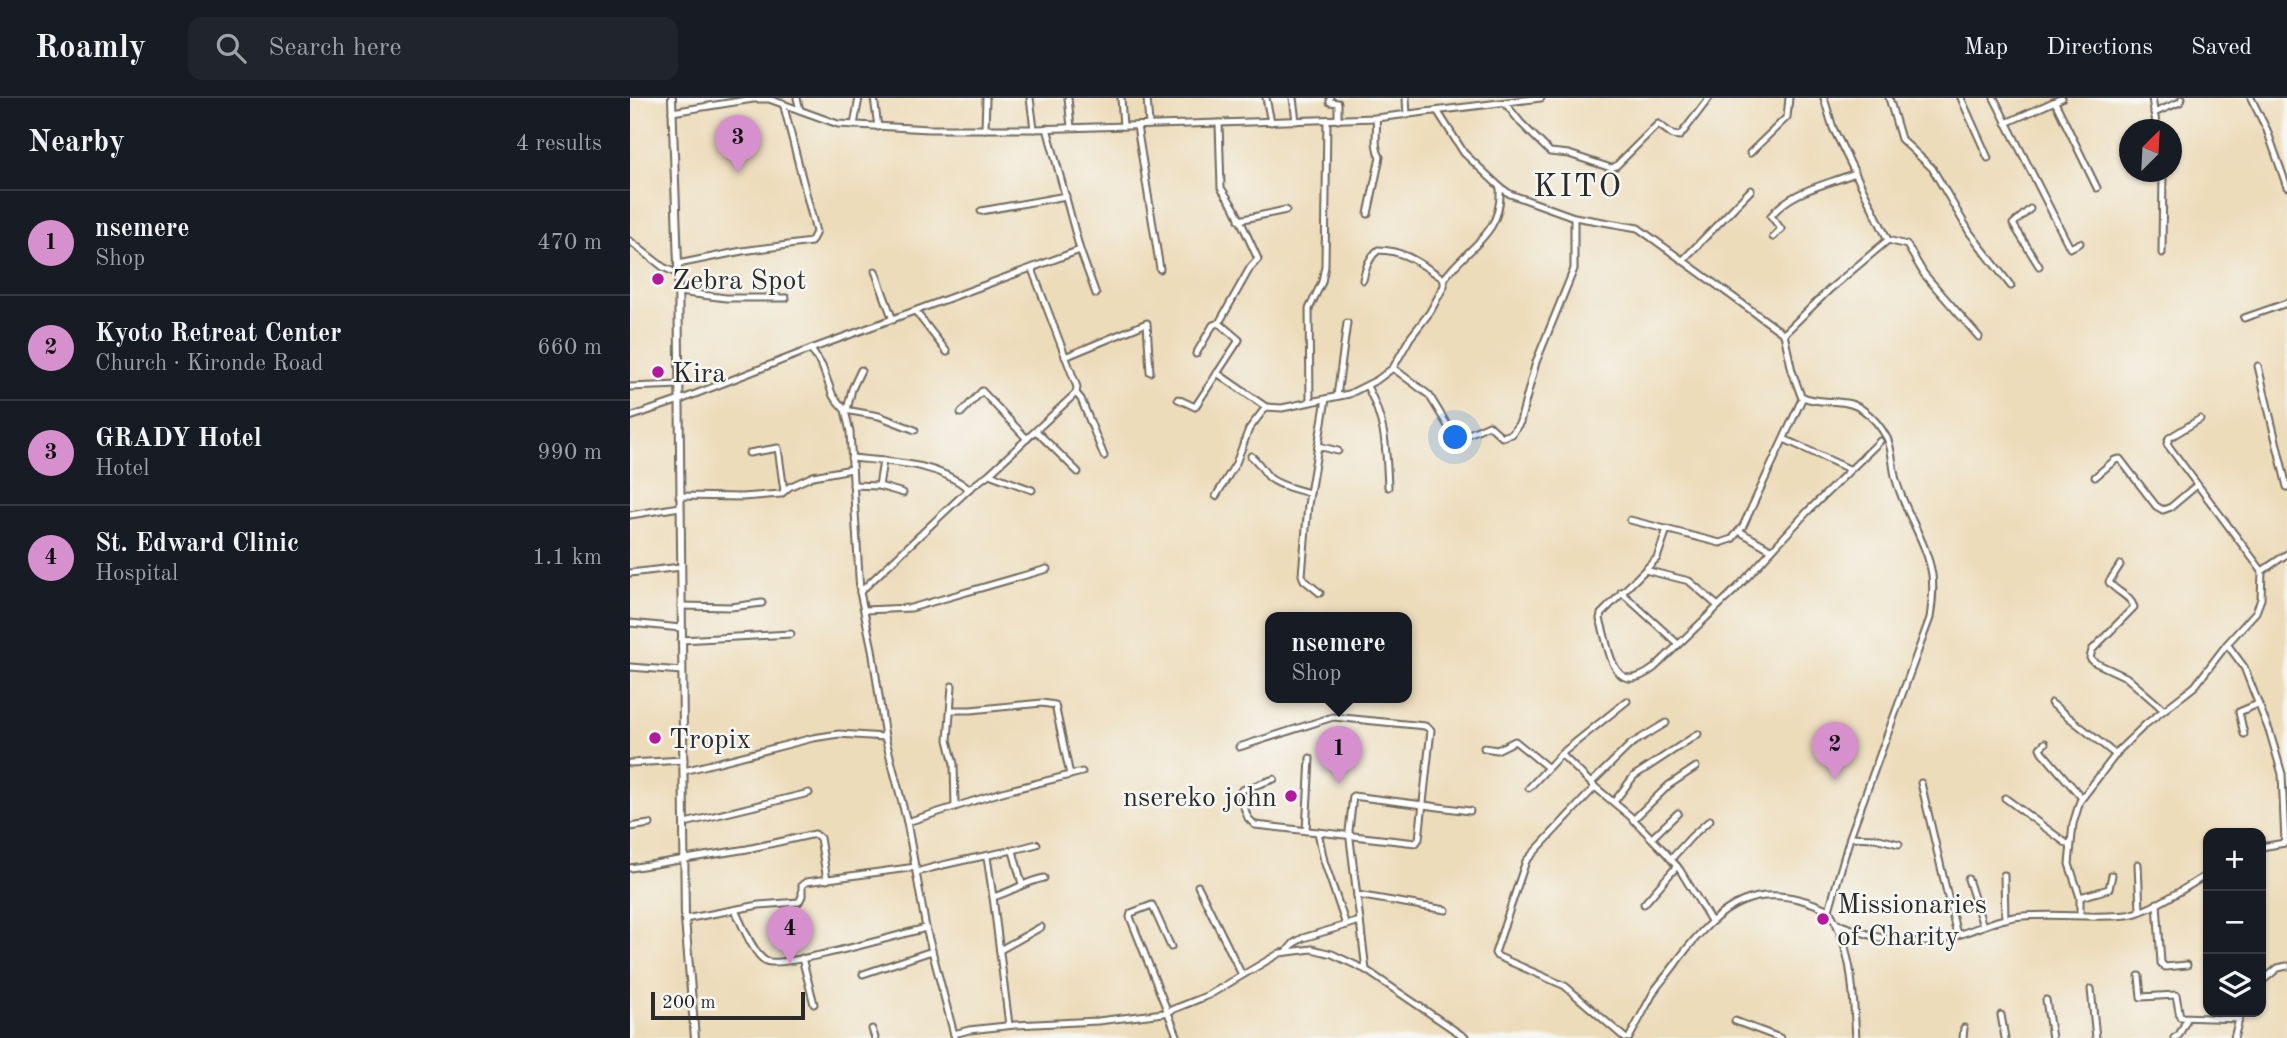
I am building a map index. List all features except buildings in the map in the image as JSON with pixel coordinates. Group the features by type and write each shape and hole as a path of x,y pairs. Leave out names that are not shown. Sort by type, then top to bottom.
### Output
{"street":[{"path":"672,98 679,292 685,919 695,1038"},
{"path":"797,98 800,110"},
{"path":"854,125 859,98"},
{"path":"874,98 878,127"},
{"path":"985,129 986,98"},
{"path":"1030,98 1034,129"},
{"path":"1068,98 1071,127"},
{"path":"1121,98 1123,126"},
{"path":"1147,98 1149,125"},
{"path":"1266,98 1271,122"},
{"path":"1293,98 1296,121"},
{"path":"1329,98 1329,102 1338,103 1339,120"},
{"path":"1406,98 1407,115"},
{"path":"672,112 753,99 769,99 838,124 1034,129 1376,118 1541,98"},
{"path":"1505,103 1550,152 1611,168 1658,124 1673,135 1681,136 1709,98"},
{"path":"1750,153 1787,117 1789,98"},
{"path":"1824,98 1833,128 1888,240 1907,245 1924,274 1979,337"},
{"path":"1889,98 1901,139 1932,168 1970,233 2011,286"},
{"path":"1961,98 1988,158"},
{"path":"1994,98 2070,248 2080,243"},
{"path":"2006,123 2062,98"},
{"path":"2152,98 2155,119"},
{"path":"2154,113 2180,102 2182,98"},
{"path":"2251,98 2267,130 2287,187"},
{"path":"2055,102 2097,188"},
{"path":"678,264 742,251 811,242 815,238 816,232 783,103"},
{"path":"1438,112 1464,153 1510,194 1574,217 1638,228 1784,334 1798,392 1810,400 1856,405 1875,421 1890,447 1896,479 1924,547 1933,579 1930,618 1850,837 1829,910"},
{"path":"1368,214 1380,157 1376,148 1376,118"},
{"path":"1310,401 1310,309 1322,282 1325,266 1327,120"},
{"path":"1196,354 1213,325 1219,323 1258,259 1235,209 1221,188 1219,123"},
{"path":"1137,126 1160,269"},
{"path":"1047,128 1080,250 1096,294"},
{"path":"1773,237 1781,229 1771,216 1779,206 1816,187 1855,173"},
{"path":"2162,253 2163,182"},
{"path":"1217,373 1266,407 1282,408 1326,399 1367,386 1393,368 1410,338 1435,304 1444,286 1444,279 1491,229 1499,204 1500,187"},
{"path":"1683,260 1751,190"},
{"path":"981,212 1066,196"},
{"path":"2030,209 2013,224 2039,265"},
{"path":"1239,220 1286,210"},
{"path":"1393,368 1429,395 1454,436 1462,437 1489,425 1502,437 1512,434 1520,422 1536,362 1574,269 1574,217"},
{"path":"1784,334 1830,289 1888,240"},
{"path":"630,241 663,267 678,274"},
{"path":"630,417 1080,250"},
{"path":"1363,280 1367,263 1378,250 1407,255 1444,279"},
{"path":"860,592 1076,393 1077,387 1032,269"},
{"path":"875,271 893,320"},
{"path":"679,292 726,298 786,298"},
{"path":"2244,318 2287,303"},
{"path":"916,312 947,352"},
{"path":"1065,357 1147,323 1150,372"},
{"path":"1178,399 1195,407 1239,340 1219,323"},
{"path":"1337,396 1347,323"},
{"path":"811,349 822,366 832,396 846,410 879,416 915,430"},
{"path":"2258,366 2287,487"},
{"path":"861,370 852,388 846,410 850,432 860,592 872,649 885,737 907,822 926,928 955,1036 969,1030 1098,1021 1169,1012 1209,996 1280,953 1312,949 1345,959 1366,970 1466,1038"},
{"path":"630,387 680,385"},
{"path":"1367,386 1378,406 1385,432 1388,487"},
{"path":"961,413 982,391 1027,439"},
{"path":"1076,393 1104,456"},
{"path":"1630,520 1720,543 1732,539 1739,531 1803,397"},
{"path":"1320,593 1304,580 1302,575 1310,493 1326,399"},
{"path":"1216,496 1236,463 1249,429 1266,407"},
{"path":"2080,915 2080,897 2069,864 2076,809 2082,798 2116,755 2146,724 2195,686 2259,606 2262,571 2167,441 2200,419"},
{"path":"1036,431 1078,472"},
{"path":"1784,439 1849,469"},
{"path":"1667,530 1659,555 1604,608 1600,619 1620,676 1633,680 1641,678 1718,606 1849,469 1880,441"},
{"path":"1318,446 1338,451"},
{"path":"749,453 778,448 783,491"},
{"path":"1251,456 1263,466 1269,477 1278,483 1310,493"},
{"path":"851,458 924,466 951,477 969,489"},
{"path":"2095,477 2115,460 2120,459 2158,508 2163,510 2171,507 2197,485"},
{"path":"879,486 883,461"},
{"path":"679,496 768,496 813,476 852,469"},
{"path":"989,474 1032,490"},
{"path":"853,485 879,486 903,493"},
{"path":"630,515 680,508"},
{"path":"1739,531 1772,550"},
{"path":"2262,571 2287,554"},
{"path":"2120,565 2109,582 2132,600 2134,607 2092,650 2090,658 2126,677 2164,710"},
{"path":"630,573 681,567"},
{"path":"864,610 911,608 1047,569"},
{"path":"1645,570 1689,581 1718,606"},
{"path":"1621,592 1678,644"},
{"path":"681,606 731,607 762,603"},
{"path":"630,623 681,628"},
{"path":"681,640 791,634"},
{"path":"2227,644 2244,667 2270,733 2282,774 2286,843 2266,846"},
{"path":"630,667 682,671"},
{"path":"952,686 948,748 954,764 955,807"},
{"path":"1529,788 1561,754 1627,701"},
{"path":"951,710 1042,703 1055,705 1070,775"},
{"path":"2051,703 2116,755"},
{"path":"2245,734 2239,712 2258,704"},
{"path":"1239,747 1333,717 1425,726 1430,728 1432,733 1424,805 1419,839 1416,843 1255,825 1248,818 1240,792 1274,779"},
{"path":"1666,723 1631,744 1526,861 1495,953 1565,986 1627,1038 1656,988 1711,921 1730,906 1743,901 1767,896 1794,897 1829,910 1838,924 1849,953 1856,1038"},
{"path":"684,771 813,738 839,734 885,737"},
{"path":"1614,802 1634,776 1698,734"},
{"path":"1484,748 1497,750 1515,741 1547,767"},
{"path":"2045,743 2040,748 2042,752 2082,798"},
{"path":"1561,754 1671,859 1711,921"},
{"path":"1306,831 1310,758"},
{"path":"630,763 684,760"},
{"path":"1633,820 1669,785 1696,767"},
{"path":"907,822 1002,792 1082,772"},
{"path":"1921,783 1957,935"},
{"path":"685,823 809,793"},
{"path":"1366,970 1350,835 1353,796 1470,811"},
{"path":"2006,798 2070,846"},
{"path":"1652,838 1678,813"},
{"path":"1671,859 1710,820"},
{"path":"630,827 650,824"},
{"path":"1318,832 1324,861 1346,925"},
{"path":"630,868 747,849 815,834 820,838 827,880"},
{"path":"1850,837 1875,838 1899,844"},
{"path":"685,919 799,902 802,899 804,883 916,869 986,857 1037,844"},
{"path":"1013,850 1021,884"},
{"path":"986,857 1009,1026"},
{"path":"2138,864 2140,911"},
{"path":"1644,904 1677,866"},
{"path":"2080,897 2109,889 2112,874"},
{"path":"2004,875 2005,919"},
{"path":"1838,924 1874,937 1919,943 1957,935 2005,919 2033,915 2129,915 2183,891 2203,877"},
{"path":"993,897 1017,890 1021,884 1044,878"},
{"path":"1968,879 1983,926"},
{"path":"1198,886 1242,975"},
{"path":"1357,895 1446,910"},
{"path":"2157,903 2161,963 2165,967 2187,965"},
{"path":"1171,947 1152,905 1131,913 1130,917 1178,1038"},
{"path":"735,910 761,958 777,963 926,928"},
{"path":"1288,950 1298,940 1360,921"},
{"path":"1000,950 1041,927"},
{"path":"863,974 932,951"},
{"path":"802,958 814,1004"},
{"path":"2266,978 2278,968 2287,966"},
{"path":"2139,976 2141,997 2176,996 2179,1016 2186,1019 2239,1019 2234,1038"},
{"path":"2091,989 2096,1038"},
{"path":"2046,1000 2052,1038"},
{"path":"2001,1015 2005,1038"},
{"path":"2174,1038 2179,1035 2186,1019"},
{"path":"1735,1021 1780,1038"},
{"path":"1963,1038 1964,1028"},
{"path":"872,1029 876,1038"},
{"path":"1753,1038 1757,1029"}],"place":[{"name":"GRADY Hotel","path":"738,173"},
{"name":"Zebra Spot","path":"658,279"},
{"name":"Kira","path":"658,372"},
{"name":"Tropix","path":"655,738"},
{"name":"Kyoto Retreat Center","path":"1835,780"},
{"name":"nsemere","path":"1339,784"},
{"name":"nsereko john","path":"1291,796"},
{"name":"Missionaries of Charity","path":"1823,919"},
{"name":"St. Edward Clinic","path":"790,964"}],"district":[{"name":"KITO","path":"1578,185"}]}
